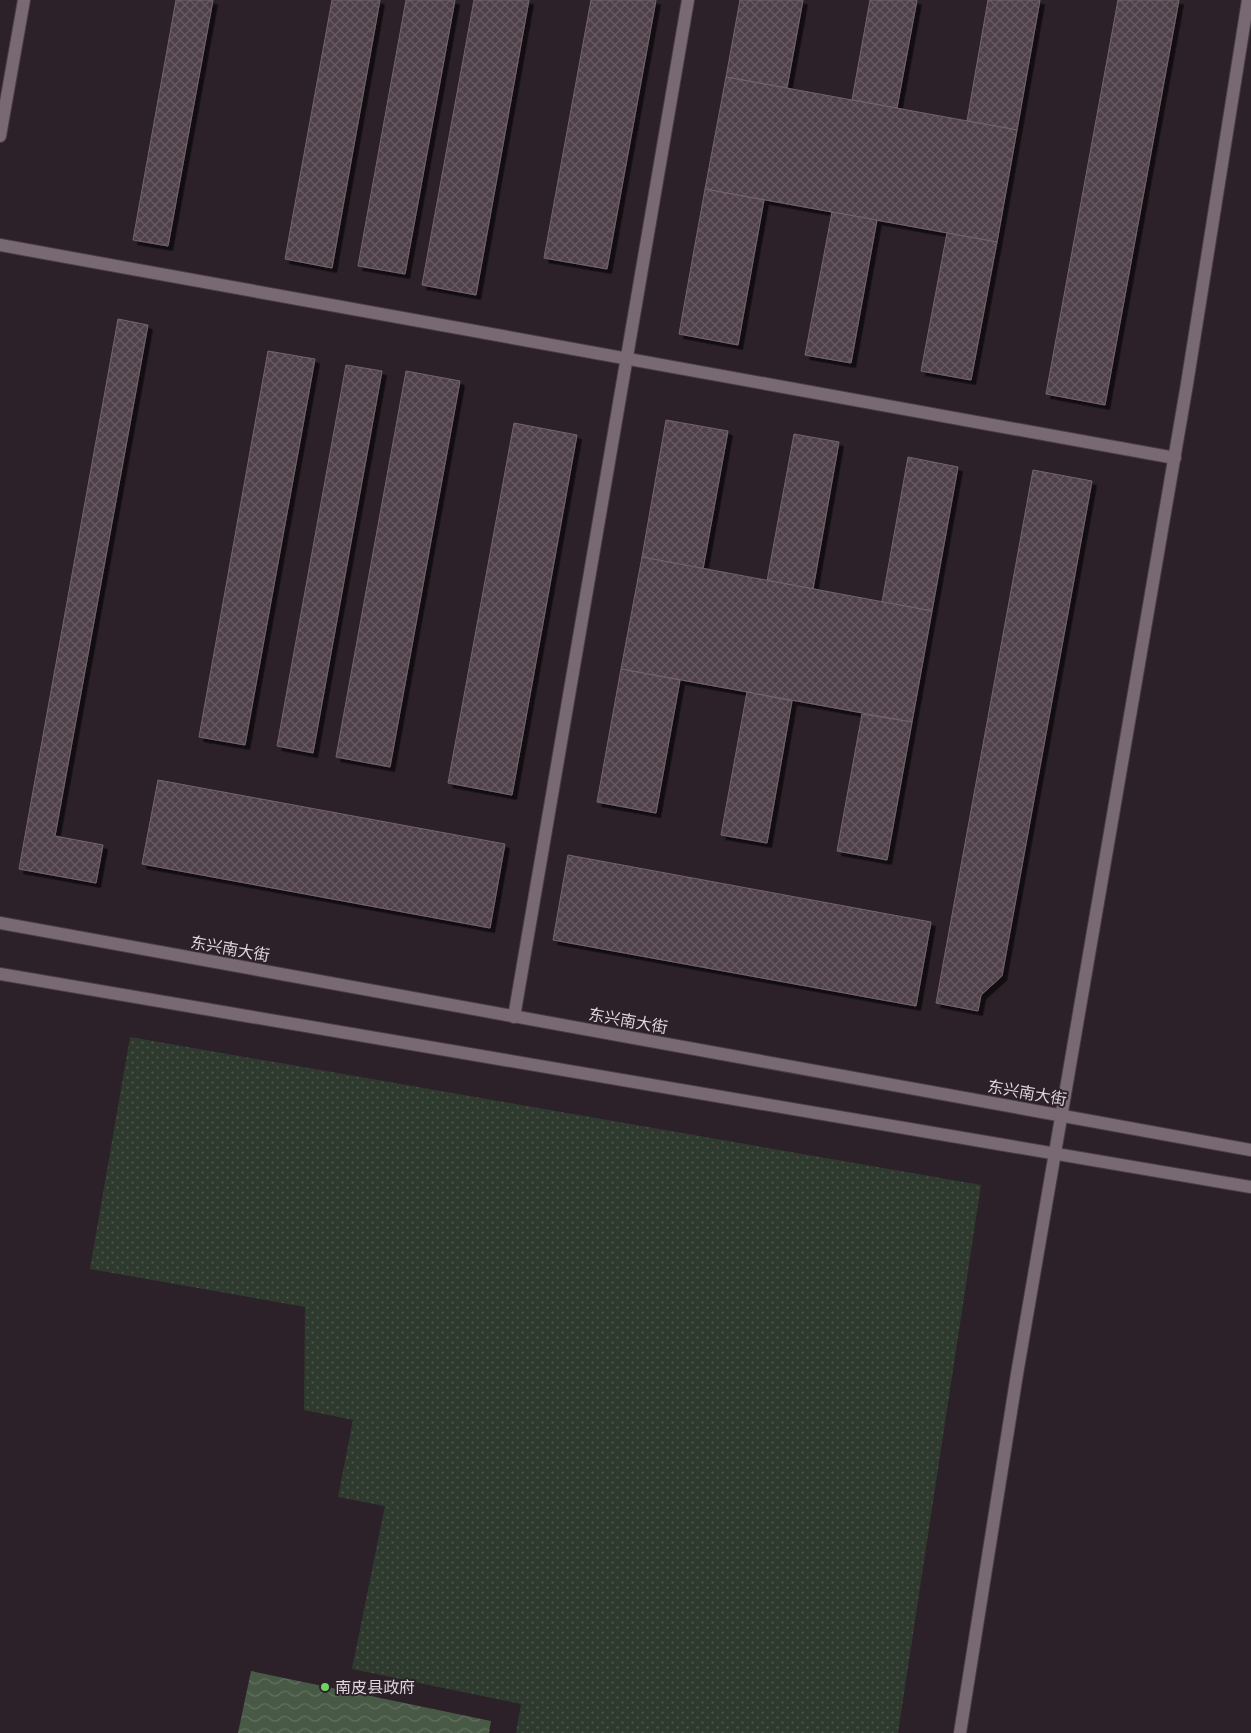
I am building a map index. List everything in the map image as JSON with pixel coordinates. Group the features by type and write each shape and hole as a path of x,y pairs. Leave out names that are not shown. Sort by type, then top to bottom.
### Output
{"street":[{"path":"0,136 24,0"},
{"path":"514,1017 688,0"},
{"path":"960,1733 1061,1116 1175,458 1248,0"},
{"path":"0,245 1175,458"},
{"name":"东兴南大街","path":"0,923 1251,1150"},
{"path":"0,974 1251,1187"}],"shaded area":[{"path":"130,1037 981,1185 898,1733 516,1733 521,1704 352,1669 385,1506 338,1497 353,1420 304,1410 305,1307 90,1269"}],"water":[{"path":"251,1671 491,1721 489,1733 238,1733"}],"building":[{"path":"176,0 213,0 168,246 133,240"},
{"path":"332,0 380,0 332,268 285,259"},
{"path":"406,0 455,0 405,274 358,266"},
{"path":"474,0 529,0 476,295 422,285"},
{"path":"591,0 656,0 607,269 544,258"},
{"path":"740,0 803,0 787,88 726,77"},
{"path":"870,0 917,0 897,108 852,100"},
{"path":"988,0 1040,0 1017,130 967,121"},
{"path":"1118,0 1179,0 1105,405 1046,394"},
{"path":"726,77 1017,130 997,242 705,189"},
{"path":"705,189 764,200 738,345 679,334"},
{"path":"832,212 877,220 851,363 805,355"},
{"path":"947,233 997,242 971,380 921,371"},
{"path":"118,319 148,325 55,836 103,845 96,883 19,869"},
{"path":"268,351 315,359 245,745 199,737"},
{"path":"346,365 382,371 313,753 277,746"},
{"path":"406,371 460,381 390,767 336,757"},
{"path":"666,420 728,431 703,569 642,557"},
{"path":"514,423 577,435 512,795 448,783"},
{"path":"794,434 839,442 813,589 767,581"},
{"path":"908,457 958,467 932,611 882,602"},
{"path":"1033,470 1092,481 1002,976 981,995 978,1011 936,1003"},
{"path":"642,557 932,611 912,722 621,669"},
{"path":"621,669 680,680 656,813 597,802"},
{"path":"747,692 792,701 767,843 721,835"},
{"path":"862,714 912,722 887,860 837,851"},
{"path":"158,780 505,844 490,928 142,864"},
{"path":"568,855 931,922 916,1006 553,940"}],"place":[{"name":"南皮县政府","path":"325,1687"}]}
